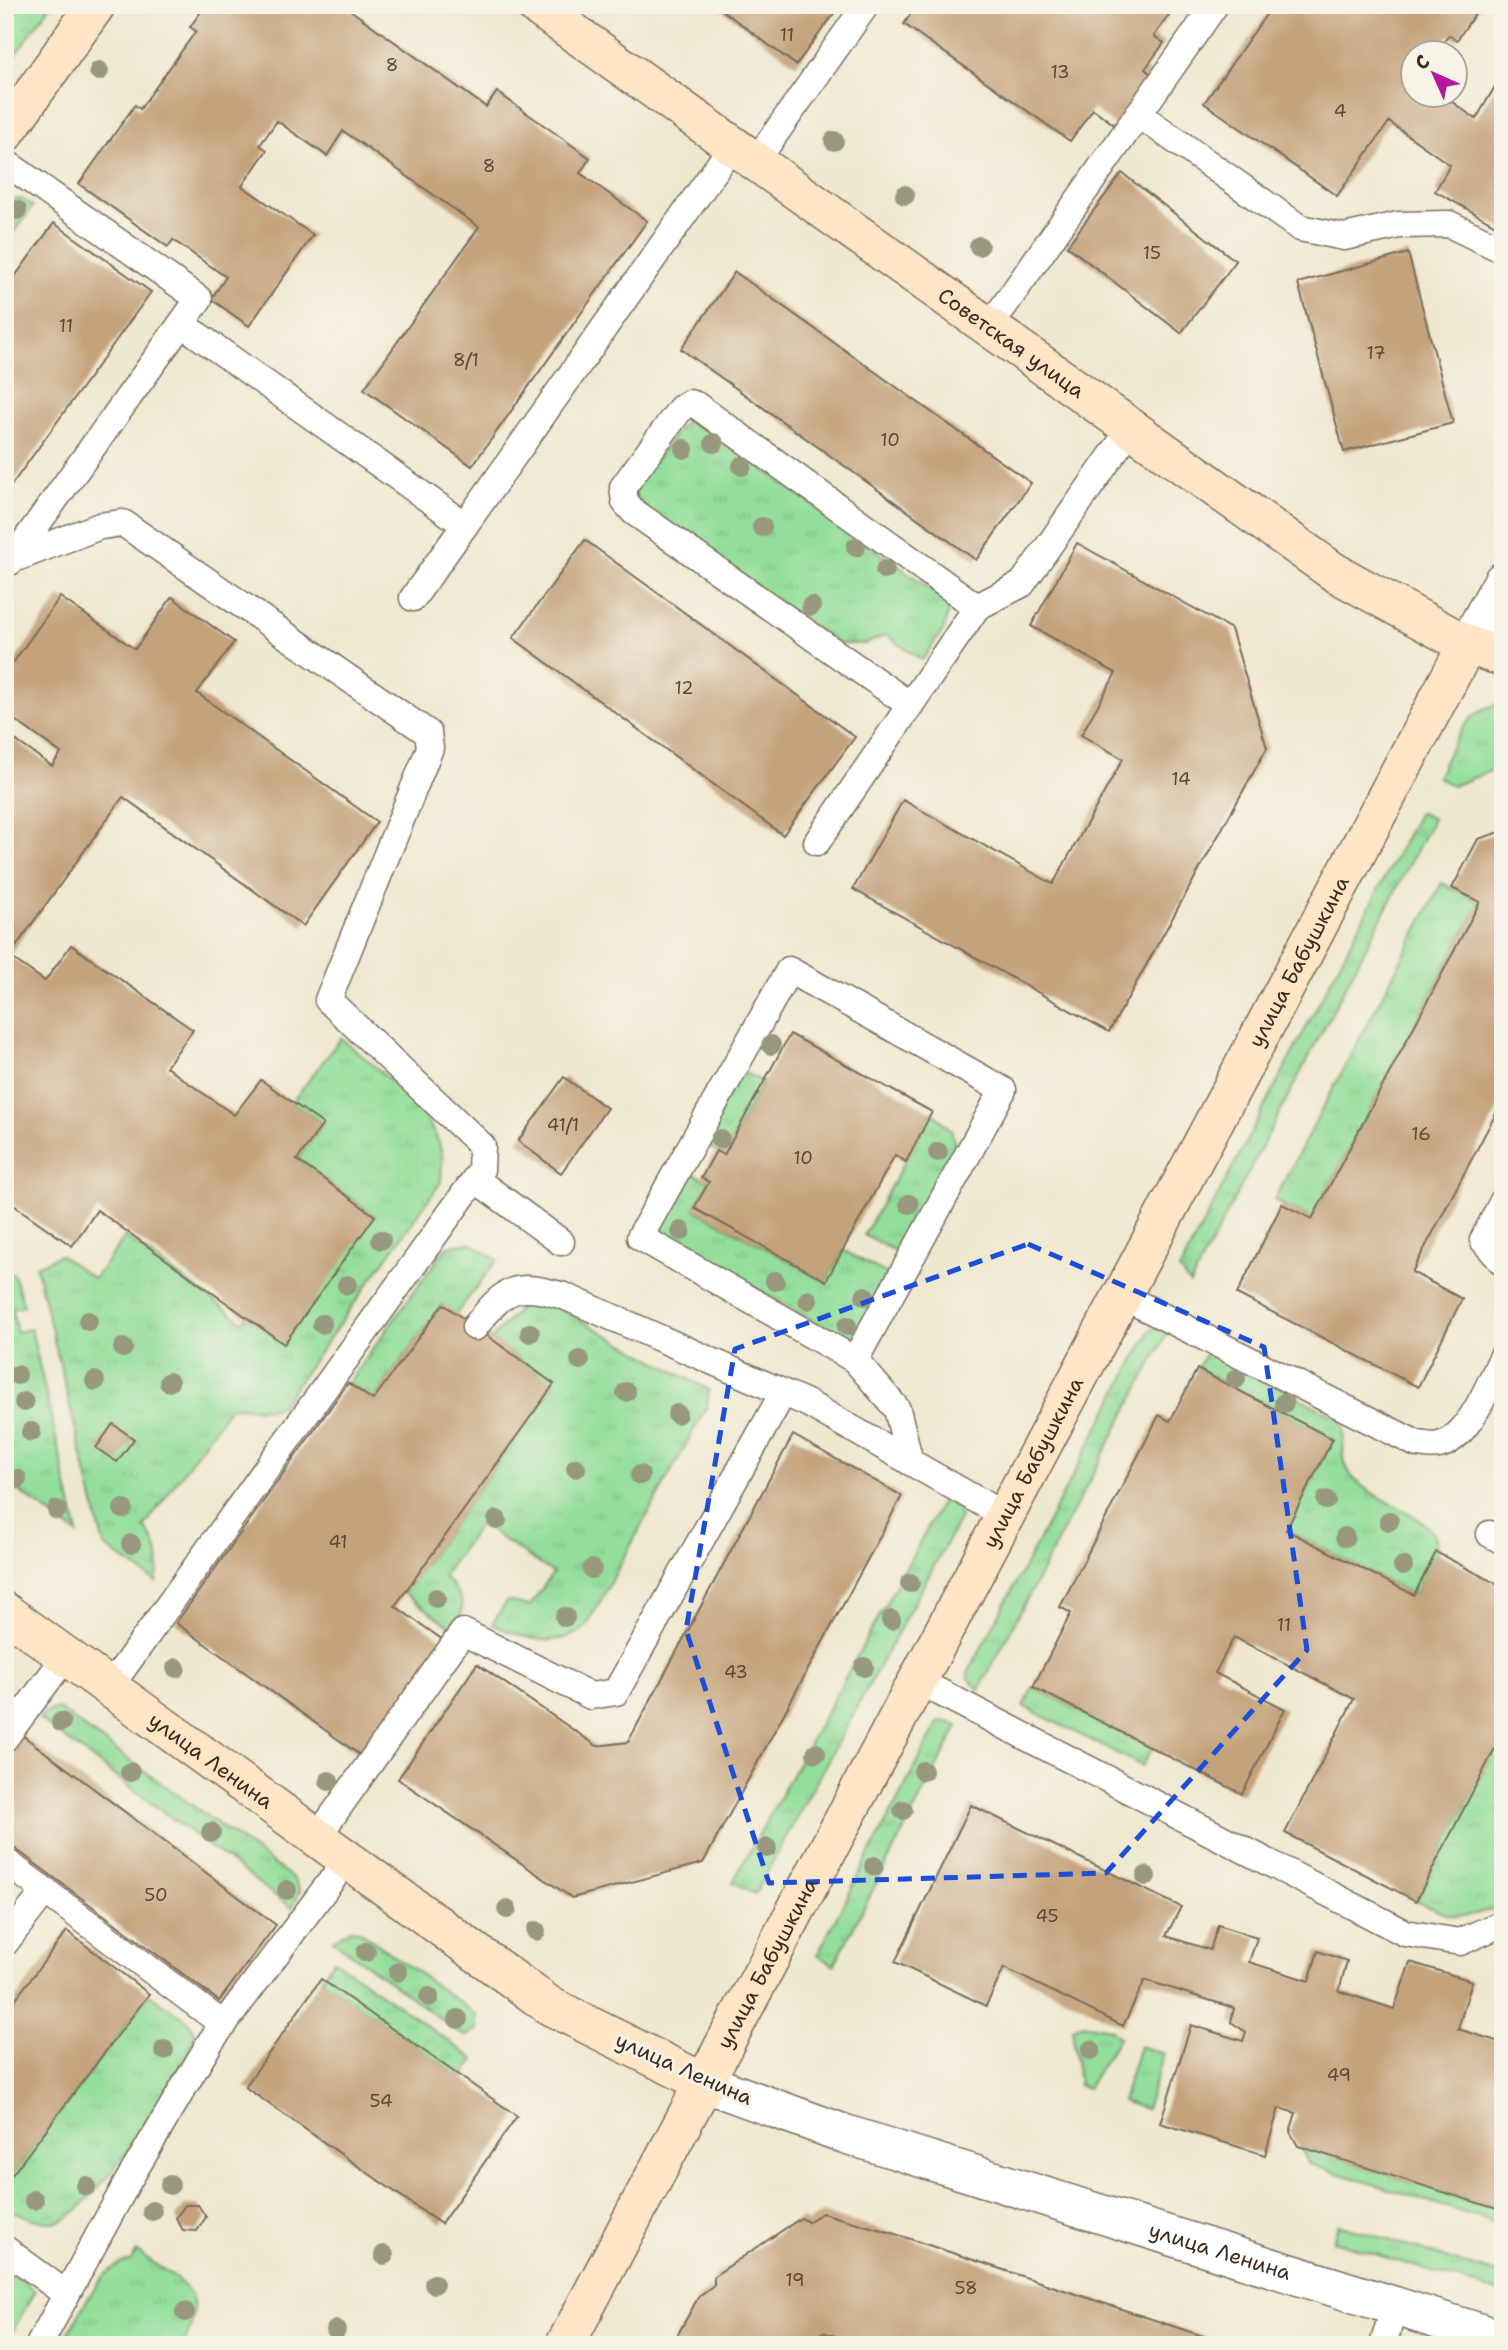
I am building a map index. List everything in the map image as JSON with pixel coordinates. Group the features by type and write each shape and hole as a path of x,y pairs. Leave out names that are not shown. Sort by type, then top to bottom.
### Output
{"street":[{"path":"5,133 96,5"},
{"name":"Советская улица","path":"535,5 1334,572 1467,645 1503,657"},
{"name":"улица Бабушкина","path":"565,2345 1503,581"},
{"name":"улица Ленина","path":"5,1612 550,2006 705,2084 845,2134 1503,2340"}],"lane":[{"path":"414,598 465,525 744,153 866,5"},
{"path":"990,326 1215,5"},
{"path":"1138,114 1300,228 1344,237 1399,225 1449,224 1503,250"},
{"path":"5,162 200,299 8,564"},
{"path":"182,324 465,525"},
{"path":"910,705 634,512 625,502 623,487 681,408 689,403 696,405 977,607"},
{"path":"817,842 977,607 1022,584 1131,428"},
{"path":"8,564 100,526 122,523 428,733 430,748 328,1000 482,1146 481,1170 109,1688"},
{"path":"855,1360 1003,1090 789,970 640,1237 855,1360 897,1409 910,1462"},
{"path":"474,1180 561,1242"},
{"path":"1503,1201 1483,1240 1503,1263"},
{"path":"475,1327 495,1301 516,1289 533,1287 564,1296 807,1403 1005,1517"},
{"path":"1122,1296 1417,1444 1439,1445 1460,1432 1477,1409 1503,1356"},
{"path":"316,1839 463,1632 591,1696 616,1692 783,1393"},
{"path":"5,1738 66,1656"},
{"path":"918,1681 1405,1933 1460,1942 1503,1923"},
{"path":"5,1861 224,2025"},
{"path":"39,2345 179,2094 224,2025 346,1861"},
{"path":"5,1943 45,1891"},
{"path":"5,2249 66,2294"},
{"path":"1383,2345 1395,2305"}],"highlighted area":[{"path":"1028,1244 1264,1347 1307,1650 1106,1873 769,1883 686,1630 735,1349"}],"green space":[{"path":"13,5 51,5 5,69 5,16"},
{"path":"10,199 22,199 33,206 5,244 5,206"},
{"path":"689,416 950,603 944,629 922,660 886,635 865,644 839,644 636,502 635,486"},
{"path":"1503,704 1503,766 1453,786 1437,777 1454,742 1469,720 1479,712"},
{"path":"1419,812 1433,819 1190,1284 1179,1270"},
{"path":"1442,883 1480,902 1312,1219 1274,1200"},
{"path":"341,1038 401,1090 428,1122 442,1155 441,1182 283,1403 274,1409 230,1407 144,1527 158,1553 156,1582 104,1546 36,1266 60,1255 94,1279 125,1237 242,1321 375,1216 297,1160 323,1124 292,1102"},
{"path":"741,1071 763,1082 724,1155 701,1143"},
{"path":"932,1112 951,1130 956,1149 900,1254 864,1235"},
{"path":"689,1171 709,1182 694,1209 826,1281 843,1250 889,1275 857,1334 845,1338 665,1238 660,1224"},
{"path":"471,1243 497,1260 456,1314 442,1305 373,1400 348,1383 447,1246"},
{"path":"5,1270 14,1275 24,1306 12,1309 17,1332 31,1329 78,1534 5,1481"},
{"path":"526,1302 549,1303 709,1390 707,1406 586,1627 575,1634 552,1640 528,1638 492,1624 507,1601 530,1606 553,1573 480,1524 443,1576 461,1601 461,1614 457,1620 450,1626 404,1593 554,1384 491,1339"},
{"path":"1160,1327 1169,1330 979,1690 968,1678 968,1673 1150,1330"},
{"path":"1207,1350 1336,1417 1344,1426 1344,1459 1356,1481 1416,1517 1428,1527 1435,1539 1436,1552 1414,1595 1286,1530 1333,1439 1197,1369"},
{"path":"944,1498 958,1508 960,1518 755,1894 733,1882"},
{"path":"1033,1687 1152,1748 1142,1766 1023,1706"},
{"path":"57,1708 294,1879 300,1891 292,1908 39,1719 44,1713"},
{"path":"945,1721 958,1726 834,1965 817,1955 938,1723"},
{"path":"1503,1733 1503,1906 1477,1914 1450,1915 1416,1901"},
{"path":"351,1929 358,1930 477,2015 477,2030 466,2036 460,2033 333,1940"},
{"path":"334,1960 475,2060 462,2078 321,1979"},
{"path":"149,1994 188,2021 195,2033 175,2076 138,2136 96,2191 77,2210 62,2220 40,2221 5,2207 5,2184"},
{"path":"1083,2024 1110,2029 1119,2038 1087,2088 1079,2085 1072,2028"},
{"path":"1139,2046 1164,2054 1146,2109 1122,2101"},
{"path":"1300,2146 1503,2211 1503,2225 1309,2164"},
{"path":"1338,2224 1503,2276 1503,2294 1333,2241"},
{"path":"137,2252 177,2279 192,2299 194,2311 183,2345 62,2345 90,2294 109,2271 120,2264 130,2262"},
{"path":"5,2269 35,2291 5,2345"},
{"path":"823,2332 860,2345 808,2345"}],"building":[{"path":"206,5 343,5 486,107 497,92 590,158 580,173 647,221 472,466 364,389 479,227 343,131 327,156 277,121 260,145 267,150 242,186 313,235 249,326 211,299 226,277 173,240 168,247 79,184 135,105 140,109 196,31 190,27"},
{"path":"715,5 840,5 796,65"},
{"path":"917,5 1176,5 1154,36 1164,43 1145,69 1152,75 1116,126 1093,109 1070,141 904,24"},
{"path":"1273,5 1481,5 1458,38 1449,35 1447,38 1400,38 1400,108 1461,108 1476,119 1503,73 1503,229 1435,191 1450,165 1389,122 1337,196 1204,103"},
{"path":"1122,173 1236,261 1181,333 1067,246"},
{"path":"54,223 151,292 5,494 5,290"},
{"path":"1408,253 1453,423 1344,452 1298,283"},
{"path":"735,272 1031,483 976,560 681,349"},
{"path":"585,540 855,737 783,835 513,638"},
{"path":"1077,543 1231,629 1267,748 1109,1032 853,889 903,800 1053,884 1123,759 1081,735 1116,673 1031,626"},
{"path":"60,597 135,649 172,597 234,642 197,693 377,822 303,926 123,797 9,956 45,981 71,945 193,1030 166,1067 234,1115 261,1080 323,1124 297,1160 375,1216 284,1344 97,1210 72,1246 5,1199 5,733 52,766 61,753 5,713 5,674"},
{"path":"1503,831 1503,1100 1412,1272 1462,1299 1418,1387 1237,1294 1282,1204 1312,1219 1480,902 1452,888 1478,839"},
{"path":"790,1034 932,1112 906,1162 895,1155 826,1281 694,1208 709,1182 701,1178 716,1151 724,1155"},
{"path":"564,1077 607,1108 561,1173 518,1141"},
{"path":"443,1304 554,1384 395,1606 443,1640 360,1755 176,1623 348,1383 373,1400"},
{"path":"1197,1369 1333,1439 1286,1530 1414,1595 1436,1552 1503,1587 1503,1733 1416,1901 1285,1833 1354,1699 1234,1637 1215,1673 1285,1709 1242,1794 1033,1687 1071,1613 1060,1607 1159,1415 1170,1421"},
{"path":"113,1424 134,1439 117,1462 96,1448"},
{"path":"793,1435 902,1496 703,1863 572,1898 398,1779 477,1664 597,1746 628,1742"},
{"path":"22,1735 276,1925 219,2001 5,1841 5,1757"},
{"path":"971,1805 1181,1907 1166,1936 1210,1950 1218,1925 1257,1938 1249,1962 1309,1981 1318,1951 1347,1961 1339,1991 1394,2009 1410,1962 1472,1981 1458,2029 1503,2043 1503,2211 1298,2146 1290,2132 1296,2113 1279,2108 1265,2155 1160,2123 1191,2025 1243,2041 1246,2032 1231,2022 1234,2008 1145,1980 1123,2026 1004,1968 986,2006 895,1962"},
{"path":"67,1931 149,1994 5,2184 5,2013"},
{"path":"321,1979 517,2116 441,2224 245,2087"},
{"path":"185,2205 198,2205 206,2217 197,2231 183,2230 176,2218"},
{"path":"822,2213 892,2233 1230,2345 860,2345 823,2332 808,2345 672,2345 699,2296 714,2285 714,2276 801,2218 808,2222"}]}
